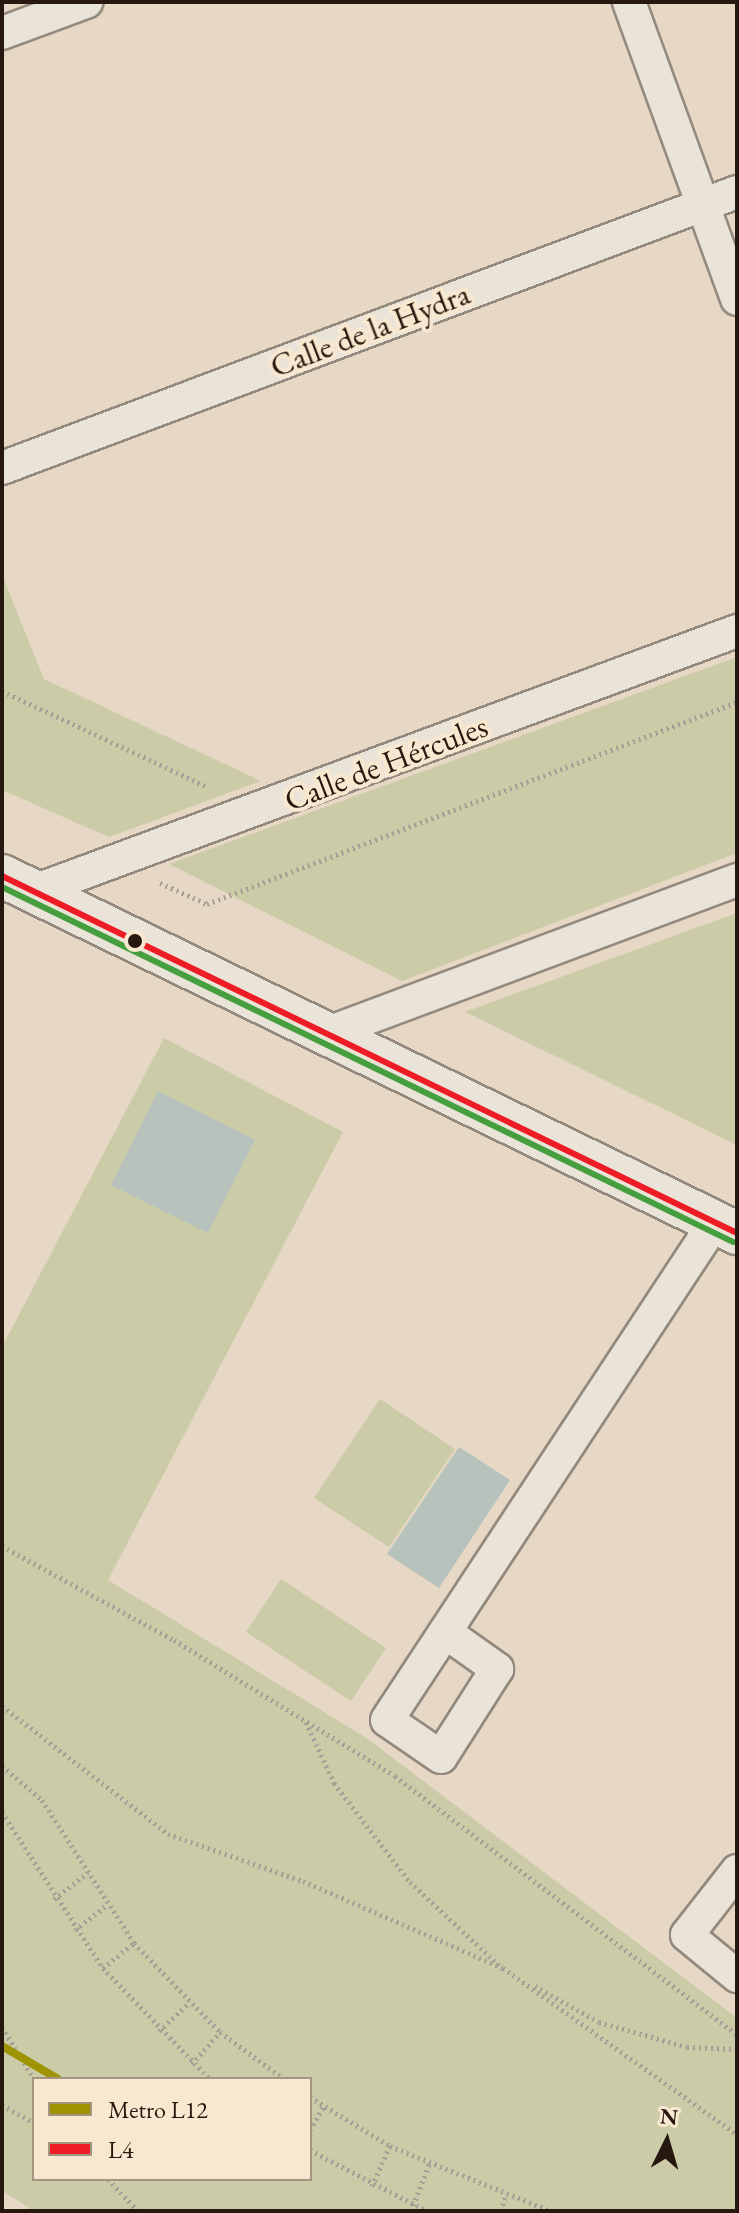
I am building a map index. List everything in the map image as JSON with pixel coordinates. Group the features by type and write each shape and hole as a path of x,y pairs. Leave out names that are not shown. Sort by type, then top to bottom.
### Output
{"street":[{"path":"2,33 86,2"},
{"path":"629,2 737,299"},
{"name":"Calle de la Hydra","path":"2,468 737,192"},
{"name":"Calle de Hércules","path":"18,883 119,864 737,631"},
{"path":"328,1033 737,880"},
{"path":"18,883 726,1228 445,1632"},
{"path":"737,1871 687,1935 737,1976"}],"path":[{"path":"2,691 260,811"},
{"path":"119,864 207,904 737,702"},
{"path":"2,1546 306,1721 395,1776 602,1927 737,2035"},
{"path":"2,1706 168,1834 303,1881 503,1968 599,2022 687,2047 737,2049"},
{"path":"306,1721 334,1783 410,1882 503,1968 737,2134"},
{"path":"2,1766 42,1800 106,1906 134,1943 220,2032 281,2077"},
{"path":"2,1812 54,1899 103,1968 159,2031 207,2077"},
{"path":"54,1899 88,1873"},
{"path":"75,1930 106,1906"},
{"path":"103,1968 134,1943"},
{"path":"159,2031 190,2002"},
{"path":"2,2027 33,2077"},
{"path":"192,2065 220,2032"},
{"path":"312,2098 390,2146 551,2211"},
{"path":"2,2105 32,2122"},
{"path":"312,2127 324,2106"},
{"path":"372,2186 390,2146"},
{"path":"312,2151 410,2208 427,2211"},
{"path":"410,2208 430,2162"},
{"path":"110,2181 138,2211"},
{"path":"501,2211 506,2194"}],"green space":[{"path":"2,575 44,679 261,781 109,837 2,790"},
{"path":"737,657 737,853 402,981 169,864"},
{"path":"737,913 737,1145 465,1012"},
{"path":"164,1038 343,1132 108,1580 365,1737 737,2018 737,2211 34,2211 2,2191 2,1347"},
{"path":"380,1399 455,1449 389,1547 314,1498"},
{"path":"281,1579 386,1648 351,1701 246,1632"}],"shaded area":[{"path":"158,1091 255,1140 208,1233 111,1185"},
{"path":"459,1447 510,1480 439,1588 387,1554"}],"metro line":[{"name":"L12","path":"2,2046 55,2077"}],"transit line":[{"name":"L4","path":"2,876 737,1233"},
{"path":"2,887 733,1242"}]}
